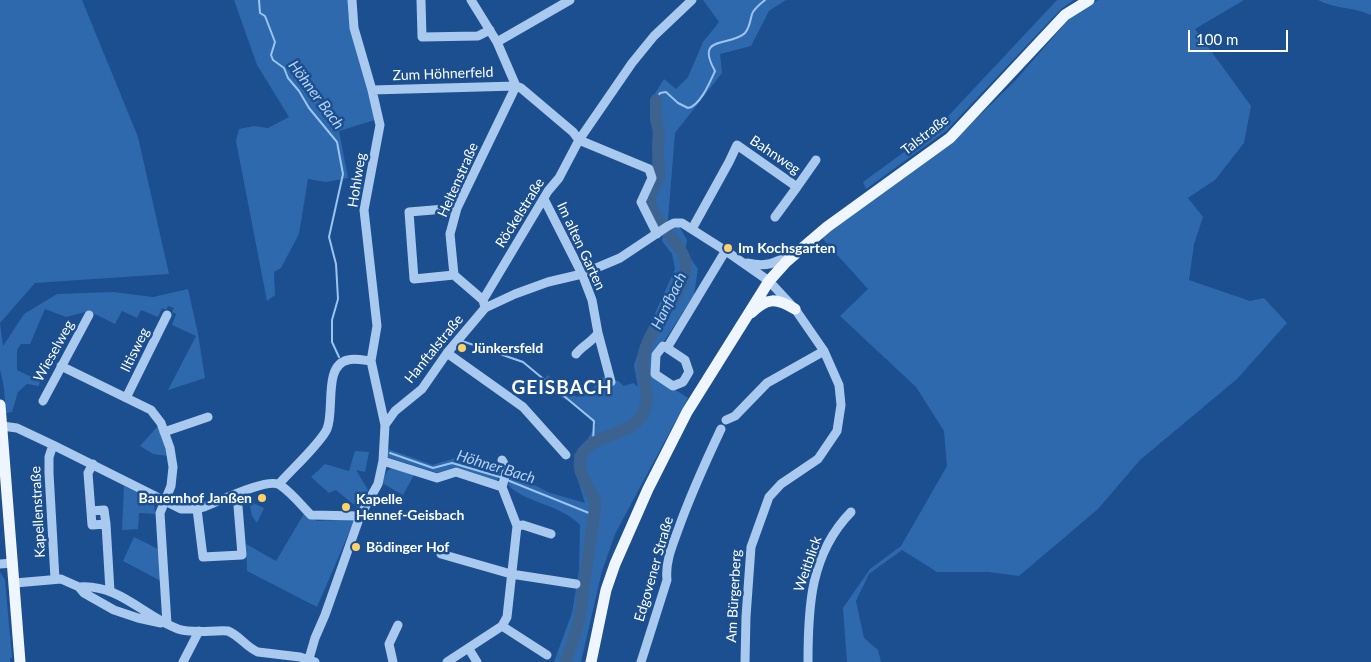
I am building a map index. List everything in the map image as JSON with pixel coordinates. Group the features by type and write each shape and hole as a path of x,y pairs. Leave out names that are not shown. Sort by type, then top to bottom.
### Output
{"main road":[{"name":"Talstraße","path":"591,662 606,590 615,564 648,489 687,412 769,281 786,262 827,227 950,138 1065,15 1089,0"},
{"path":"745,319 758,307 770,301 782,301 795,309"},
{"path":"0,405 20,662"}],"street":[{"name":"Hohlweg","path":"352,0 354,28 380,125 364,210 377,326 370,361 385,425"},
{"path":"420,0 422,37 478,36 490,30"},
{"path":"471,0 497,42 516,86 521,88 573,132 579,140 649,169 652,178 641,202 662,230 674,223 682,223 726,250 769,281"},
{"path":"497,42 570,0"},
{"name":"Röckelstraße","path":"484,304 544,199 559,178 579,140 632,63 654,36 692,0"},
{"name":"Zum Höhnerfeld","path":"372,90 516,86"},
{"name":"Heltenstraße","path":"454,275 450,234 457,208 516,86"},
{"name":"Bahnweg","path":"692,229 737,145 797,187"},
{"name":"Bahnweg","path":"775,218 816,160"},
{"name":"Im alten Garten","path":"544,199 582,274 592,300 598,333 611,382"},
{"path":"457,208 409,212 414,279 454,275 484,304"},
{"name":"Hanftalstraße","path":"385,425 395,411 422,389 484,304 548,282 582,274 620,258 662,230"},
{"path":"742,262 762,266 770,265 806,244"},
{"path":"667,348 726,250"},
{"name":"Am Bürgerberg","path":"745,662 750,547 769,496 781,484 818,459 837,431 841,405 839,385 824,351 795,309 769,281"},
{"name":"Wieselweg","path":"43,401 89,315"},
{"name":"Iltisweg","path":"126,398 167,315"},
{"path":"576,354 594,340 598,333"},
{"path":"663,346 667,348 685,360 690,372 683,382 673,386 655,374 656,355 663,346"},
{"path":"726,420 735,416 767,383 824,351"},
{"path":"447,353 522,407 566,455"},
{"path":"279,484 321,438 328,427 333,371 339,363 349,359 370,361"},
{"path":"61,366 155,413 161,422 172,458 173,477 168,496 164,500 160,513 167,624"},
{"path":"164,432 208,417"},
{"path":"14,584 61,579 79,587 110,591 180,630 228,631 234,633 253,650 310,661 360,516 378,484 383,461 385,425"},
{"path":"2,426 17,428 181,509 197,509 257,485 268,483 279,484 311,515 360,516"},
{"name":"Edgovener Straße","path":"640,662 667,580 666,569 674,543 698,477 720,429"},
{"name":"Kapellenstraße","path":"53,445 49,457 49,473 55,579"},
{"path":"447,662 502,626 507,617 517,526 504,480 507,469 502,460"},
{"path":"383,461 437,478 456,472 504,480"},
{"path":"93,464 88,473 92,525 106,524"},
{"path":"197,509 203,557 242,555 237,494"},
{"path":"91,511 104,510 110,591"},
{"name":"Weitblick","path":"808,662 809,609 812,588 830,538 840,523 851,512"},
{"path":"517,526 522,525 551,534"},
{"path":"441,554 511,574 576,584"},
{"path":"0,564 13,563"},
{"path":"79,587 84,593 114,610 138,618 167,624"},
{"path":"393,662 389,644 398,625"},
{"path":"502,626 547,655"},
{"path":"183,662 199,631"},
{"path":"469,649 477,662"}],"shaded area":[{"path":"0,0 82,0 138,137 169,274 35,283 0,323"},
{"path":"234,0 350,0 375,120 339,131 348,178 326,182 308,179 299,234 281,268 274,272 275,295 267,301 236,141 239,129 254,126 268,128 289,117 257,65"},
{"path":"703,0 786,0 769,11 751,46 720,54 722,73 675,133 668,220 660,226 647,206 652,182 653,129 651,100 664,79 676,89 688,77 703,42 719,22"},
{"path":"1057,0 1074,0 1061,9 946,131 866,189 863,182 937,128"},
{"path":"1098,0 1244,0 1195,29 1251,106 1244,143 1215,180 1188,198 1203,217 1194,244 1189,280 1250,301 1264,298 1287,323 1237,379 1140,460 1098,509 1019,576 988,572 937,572 902,550 869,574 856,601 864,638 878,650 881,662 847,662 843,608 870,569 901,546 947,466 944,431 916,387 840,316 868,289 821,237 948,146 1015,81 1069,19"},
{"path":"1318,0 1371,0 1371,15 1331,5"},
{"path":"679,226 687,240 685,250 698,269 694,295 665,340 654,351 651,374 688,398 615,534 602,571 581,662 554,662 572,613 579,571 580,525 563,512 524,496 508,485 512,474 550,493 585,503 577,477 574,455 586,442 596,425 569,401 549,391 543,381 548,375 561,391 578,397 591,390 606,374 611,381 618,381 624,386 633,383 638,387 634,365 641,344 675,269 672,254 662,241 663,234"},
{"path":"188,289 205,378 168,390 196,336 172,325 176,314 172,312 174,308 168,306 166,310 162,308 158,317 141,310 137,318 122,311 115,324 89,311 66,317 45,309 30,344 21,344 17,350 17,370 40,381 39,386 27,384 18,392 12,412 6,413 0,369 0,323 3,346 24,314 57,294 114,292 153,297"},
{"path":"158,426 168,456 153,454 140,446"},
{"path":"388,449 433,465 458,457 501,470 497,481 455,467 438,473 387,457"},
{"path":"355,451 369,452 365,472 356,470 368,490 358,508 336,490 329,493 311,477 325,464 349,471"},
{"path":"392,468 414,475 403,495 382,483 387,471"},
{"path":"124,486 154,500 155,514 139,513 138,529 122,530"},
{"path":"249,501 264,508 257,523 252,516"},
{"path":"305,512 317,521 355,519 317,607 247,571 246,544 276,561"},
{"path":"134,537 160,550 161,581 123,561"},
{"path":"0,572 5,580 12,658 10,658 10,662 0,662"}],"waterway":[{"name":"Höhner Bach","path":"259,0 260,13 265,16 275,42 271,55 273,60 284,68 288,78 299,91 309,108 337,142 343,174 329,237 336,264 338,299 332,320 332,342 339,357"},
{"name":"Hanfbach","path":"656,100 660,93 666,92 678,103 688,108 697,103 715,71 709,51 712,46 739,37 745,33 753,12 765,0"},
{"name":"Hanfbach","path":"566,662 579,621 595,509 593,497 581,473 580,461 582,454 593,443 626,429 639,419 646,405 647,398 643,368 645,349 650,336 674,299 685,276 685,259 678,246 656,217 649,200 659,176 659,132 656,119 656,100"},
{"name":"Höhner Bach","path":"462,341 523,362 594,421 593,443"},
{"name":"Höhner Bach","path":"390,453 433,468 452,463 503,478"},
{"name":"Höhner Bach","path":"507,480 594,515"}],"place":[{"name":"Im Kochsgarten","path":"728,248"},
{"name":"Jünkersfeld","path":"462,348"},
{"name":"Bauernhof Janßen","path":"262,498"},
{"name":"Kapelle Hennef-Geisbach","path":"346,507"},
{"name":"Bödinger Hof","path":"356,547"}],"district":[{"name":"GEISBACH","path":"562,388"}]}
